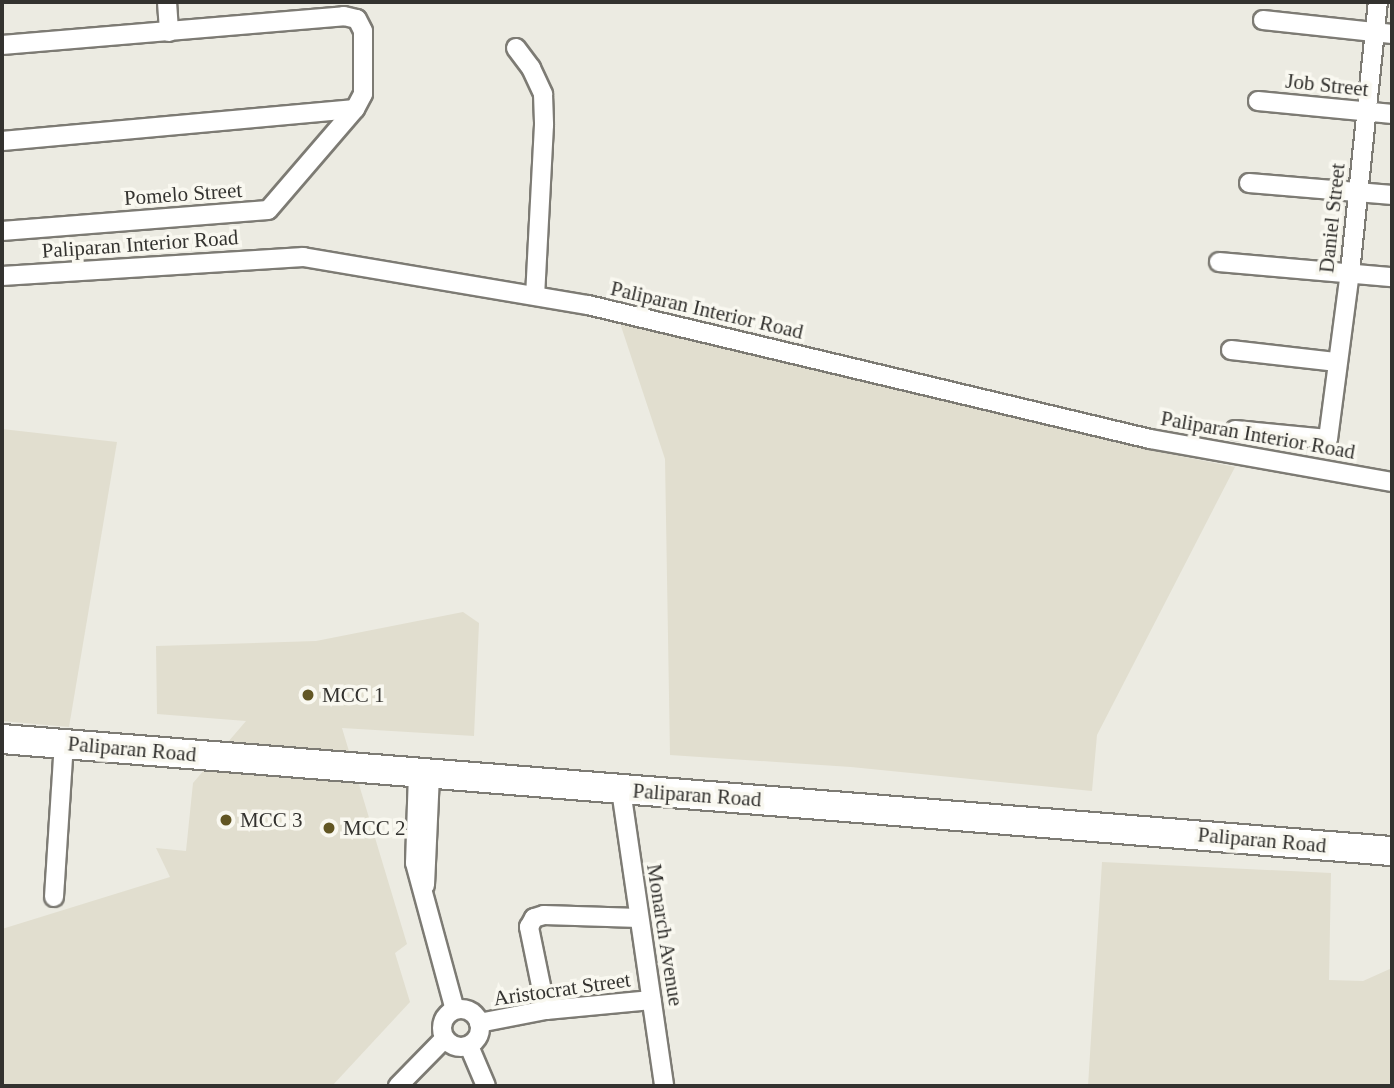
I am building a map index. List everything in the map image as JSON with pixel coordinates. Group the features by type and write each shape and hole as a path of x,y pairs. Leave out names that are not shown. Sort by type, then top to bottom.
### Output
{"main road":[{"name":"Paliparan Road","path":"2,739 1392,851"}],"street":[{"path":"2,45 169,32 167,2"},
{"name":"Daniel Street","path":"1235,430 1328,439 1350,272 1366,112 1384,33 1378,2"},
{"name":"Pomelo Street","path":"2,230 268,210 355,108 363,94 363,31 357,19 344,16 169,32"},
{"path":"1263,20 1384,33"},
{"path":"516,48 531,68 543,94 544,125 535,295"},
{"name":"Job Street","path":"1258,101 1392,114"},
{"path":"2,141 355,108"},
{"path":"1249,183 1392,195"},
{"name":"Paliparan Interior Road","path":"2,276 303,257 535,295 1150,439 1392,482"},
{"path":"1219,262 1392,277"},
{"path":"1231,350 1337,362"},
{"path":"54,897 64,744"},
{"path":"424,774 415,863 455,1010"},
{"name":"Monarch Avenue","path":"621,790 664,1086"},
{"path":"546,1010 529,927 534,918 544,915 639,918"},
{"name":"Aristocrat Street","path":"479,1023 546,1010 652,1000"},
{"path":"455,1010 473,1013 479,1023 477,1039 468,1046 455,1047 444,1039 441,1025 444,1018 455,1010"},
{"path":"398,1086 444,1039"},
{"path":"468,1046 486,1086"}],"shaded area":[{"path":"619,320 1149,450 1235,467 1097,735 1092,791 851,767 670,755 665,459"},
{"path":"2,429 117,442 69,727 2,721"},
{"path":"463,612 479,623 474,736 342,728 407,944 395,953 410,1002 332,1086 2,1086 2,929 170,877 156,848 186,851 193,783 246,721 157,714 156,646 316,641"},
{"path":"1102,862 1331,873 1329,980 1363,981 1392,968 1392,1086 1088,1086"}],"place":[{"name":"MCC 1","path":"308,695"},
{"name":"MCC 3","path":"226,820"},
{"name":"MCC 2","path":"329,828"}]}
